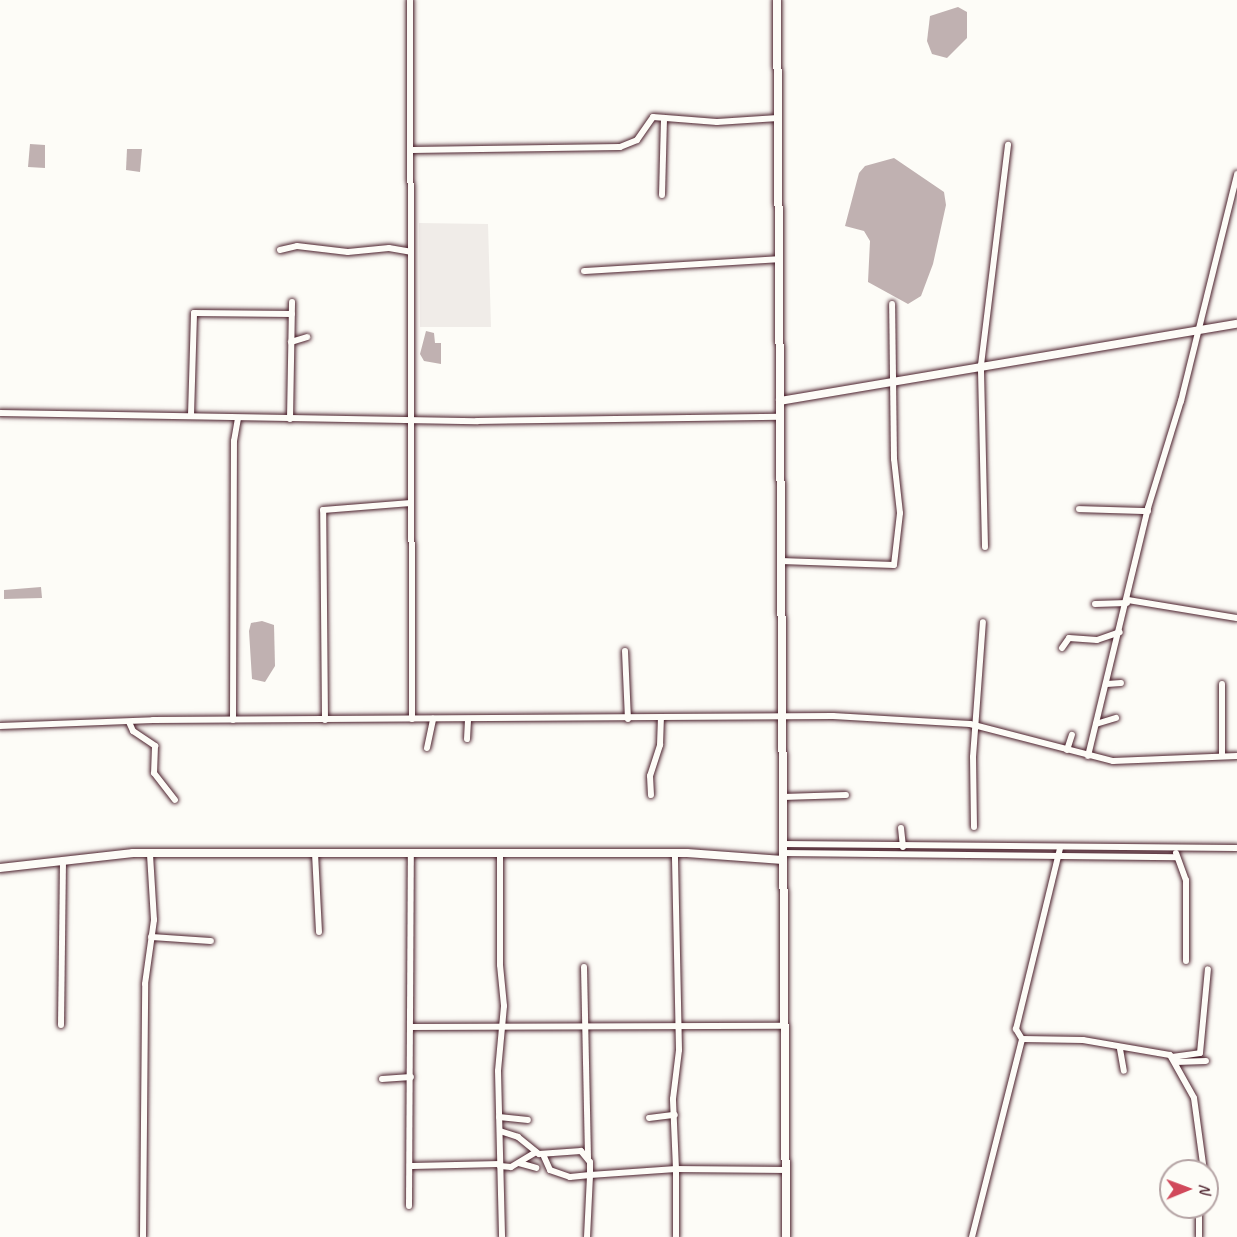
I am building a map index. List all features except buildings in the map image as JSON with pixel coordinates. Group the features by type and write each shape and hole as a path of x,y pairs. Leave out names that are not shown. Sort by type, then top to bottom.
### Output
{"street":[{"path":"410,0 411,720"},
{"path":"777,0 786,1237"},
{"path":"412,150 620,147 637,140 650,119 717,122 778,118"},
{"path":"662,195 664,120"},
{"path":"985,548 981,364 1008,145"},
{"path":"1088,756 1128,601 1148,511 1237,174"},
{"path":"280,250 297,246 348,252 389,248 411,252"},
{"path":"584,271 779,259"},
{"path":"290,419 292,302"},
{"path":"781,561 894,565 900,502 894,459 891,380 892,304"},
{"path":"191,415 194,313 292,314"},
{"path":"780,401 981,364 1237,324"},
{"path":"291,342 307,337"},
{"path":"0,414 191,415 290,419 780,417"},
{"path":"233,720 234,441 238,418"},
{"path":"325,720 323,510 411,503"},
{"path":"1079,509 1148,511"},
{"path":"1095,604 1128,601 1237,618"},
{"path":"974,827 983,622"},
{"path":"1062,648 1069,638 1097,640 1120,632"},
{"path":"625,651 628,719"},
{"path":"1107,684 1121,683"},
{"path":"1222,684 1222,756"},
{"path":"0,726 233,720 662,719 833,716 958,722 1088,756 1122,762 1237,756"},
{"path":"1096,724 1116,718"},
{"path":"427,748 433,719"},
{"path":"467,739 468,719"},
{"path":"651,795 650,776 660,745 662,719"},
{"path":"129,722 133,731 155,746 154,773 176,800"},
{"path":"1068,750 1072,735"},
{"path":"783,797 846,795"},
{"path":"901,828 903,847"},
{"path":"783,852 903,847 1060,852"},
{"path":"0,868 63,860 150,855 1176,852 1237,848"},
{"path":"972,1237 1022,1039 1016,1029 1060,852"},
{"path":"1176,852 1186,880 1186,961"},
{"path":"315,853 319,932"},
{"path":"675,853 678,1029 675,1115 676,1237"},
{"path":"409,1206 412,1166 411,854"},
{"path":"143,1237 145,984 154,909 150,855"},
{"path":"500,855 500,965 504,1006 500,1028 499,1117 502,1237"},
{"path":"61,1024 63,860"},
{"path":"151,937 211,941"},
{"path":"584,967 590,1174 587,1237"},
{"path":"1174,1060 1200,1053 1208,969"},
{"path":"411,1027 586,1026 678,1029 784,1026"},
{"path":"1022,1039 1083,1040 1174,1060 1206,1061"},
{"path":"1120,1048 1124,1071"},
{"path":"1174,1060 1194,1098 1202,1159"},
{"path":"382,1079 411,1077"},
{"path":"649,1118 675,1115"},
{"path":"499,1117 528,1120"},
{"path":"500,1131 518,1137 539,1153 550,1170 570,1177 676,1169 785,1170"},
{"path":"412,1166 500,1165 519,1163 539,1153 581,1151 588,1158"},
{"path":"519,1163 536,1168"},
{"path":"1199,1219 1199,1237"}],"shaded area":[{"path":"958,7 967,12 967,38 947,58 932,54 927,41 930,16"},
{"path":"30,144 45,145 45,168 28,167"},
{"path":"127,149 142,149 140,172 126,170"},
{"path":"894,158 944,192 946,205 933,264 921,296 908,304 868,282 870,241 864,231 845,226 859,173 865,166"},
{"path":"419,223 488,224 491,327 420,327"},
{"path":"426,331 434,333 435,343 441,343 441,364 424,361 420,354"},
{"path":"41,587 42,598 4,599 4,590"},
{"path":"262,621 274,625 275,666 265,682 252,679 249,631 251,623"}]}
